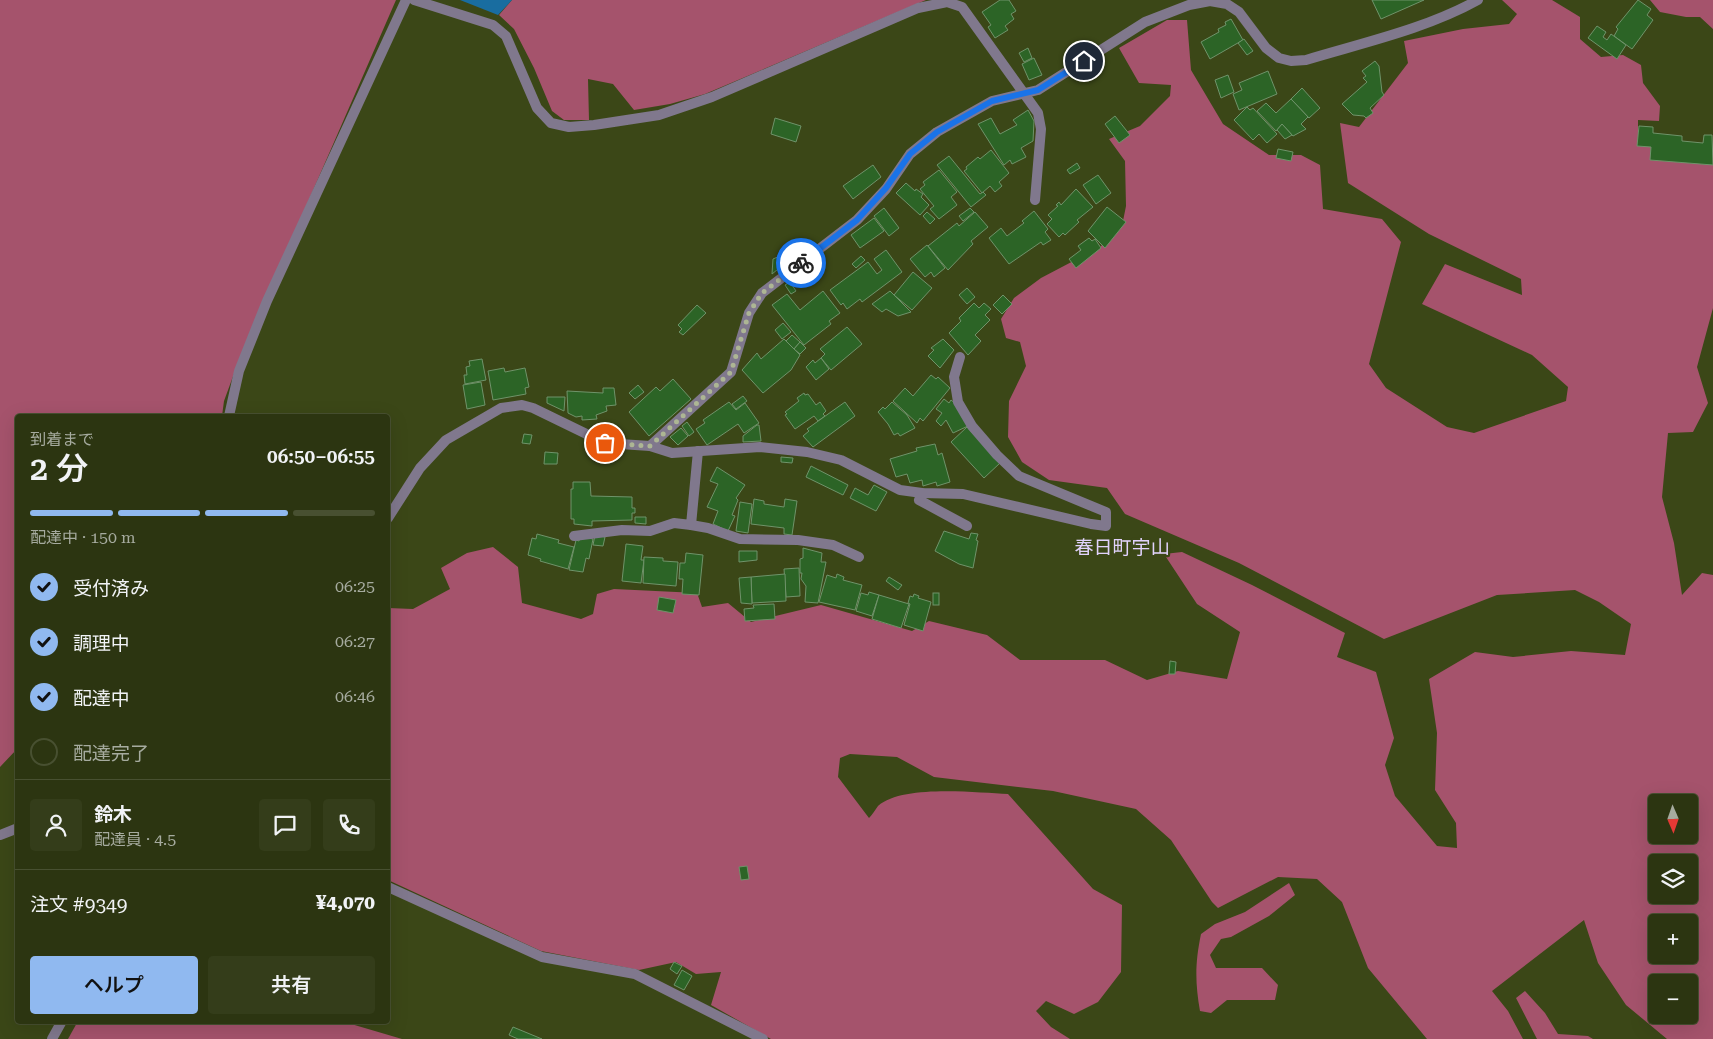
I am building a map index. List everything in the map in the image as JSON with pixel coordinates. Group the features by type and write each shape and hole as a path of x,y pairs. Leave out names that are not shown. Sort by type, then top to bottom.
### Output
{"street":[{"path":"229,414 239,371 267,301 406,0"},
{"path":"414,0 493,25 506,36 537,108 551,123 569,127 627,121 668,112 712,97 918,8 947,2 962,7 1038,114 1041,129 1035,200"},
{"path":"650,446 731,372 749,313 762,293 857,220 886,188 910,154 937,132 992,101 1023,92 1038,90 1145,22 1188,5 1210,1 1227,4 1239,12 1266,48 1279,58 1291,61 1306,60 1394,35 1466,7 1478,0"},
{"path":"390,515 420,468 446,440 501,408 522,405 533,408 605,443 650,446 672,453 760,447 806,452 841,460 900,490 922,493 963,494 1106,526 1106,512 1019,476 984,441 972,426 958,402 954,377 960,357"},
{"path":"691,525 698,451"},
{"path":"922,493 919,500 967,526"},
{"path":"574,536 622,530 650,531 674,523 708,528 740,539 798,540 833,545 859,557"},
{"path":"0,835 15,829"},
{"path":"390,888 542,956 635,974 763,1039"},
{"path":"52,1039 60,1024"}],"shaded area":[{"path":"0,0 396,0 239,360 224,401 222,414 15,414 15,751 0,767"},
{"path":"512,0 926,0 705,94 670,104 634,110 613,84 588,79 589,120 564,120 552,111 534,68 514,29 499,15"},
{"path":"1502,0 1552,0 1580,17 1580,39 1601,57 1623,55 1641,65 1643,83 1660,106 1659,121 1638,120 1638,138 1702,154 1713,151 1713,308 1697,367 1708,403 1693,432 1668,433 1662,497 1674,543 1682,595 1702,573 1713,575 1713,1039 1667,1039 1649,1024 1698,1024 1698,974 1648,974 1648,1023 1626,1005 1598,963 1584,920 1492,991 1508,1011 1523,1039 1427,1039 1368,968 1342,902 1317,879 1278,877 1218,908 1212,902 1171,840 1136,809 1053,791 934,777 897,757 850,754 840,758 838,777 869,818 878,806 889,799 904,795 941,791 1008,794 1093,889 1122,905 1121,972 1098,1002 1074,1014 1046,1001 1036,1011 1051,1027 1070,1039 771,1039 711,1005 721,972 696,974 676,962 639,970 541,951 390,881 390,608 413,609 450,589 441,568 467,553 493,547 518,567 522,603 581,619 593,614 597,594 614,589 697,593 702,607 728,603 751,622 821,605 912,631 929,621 987,635 1020,660 1105,660 1147,680 1178,671 1227,679 1240,632 1197,604 1164,554 1182,552 1252,585 1345,633 1337,657 1376,672 1394,738 1385,765 1395,796 1437,846 1457,848 1456,823 1435,790 1437,733 1429,679 1475,652 1513,657 1571,651 1625,655 1631,624 1599,602 1575,590 1497,595 1384,639 1239,563 1125,514 1107,488 1049,480 1022,462 1008,437 1009,401 1026,366 1020,342 1006,338 1001,319 1014,298 1041,278 1100,247 1122,226 1126,206 1125,161 1109,139 1140,126 1170,96 1171,85 1139,83 1119,48 1167,20 1187,20 1191,70 1223,124 1269,155 1301,155 1320,165 1323,209 1382,219 1401,242 1369,364 1386,388 1447,427 1474,433 1566,401 1568,387 1532,355 1422,304 1445,264 1522,295 1521,279 1429,234 1348,183 1340,123 1359,127 1408,63 1404,41 1463,29 1509,24 1517,14"},
{"path":"1650,0 1713,0 1713,29 1700,17 1686,17 1660,12"},
{"path":"1289,883 1295,895 1269,916 1231,937 1221,939 1210,955 1216,968 1262,968 1278,985 1275,1000 1227,1000 1211,1013 1200,1011 1196,972 1201,934 1215,924 1245,912"},
{"path":"1525,991 1545,1013 1558,1034 1588,1036 1593,1039 1537,1039 1516,998"},
{"path":"76,1024 351,1024 402,1039 68,1039"}],"water":[{"path":"460,0 512,0 498,15"}],"building":[{"path":"1000,0 1009,0 1016,11 1011,14 1014,19 1005,26 1008,30 995,38 988,27 991,25 982,12"},
{"path":"1372,0 1424,0 1381,19"},
{"path":"1638,0 1651,9 1647,15 1653,20 1632,49 1614,36 1618,29 1616,27"},
{"path":"1231,19 1243,40 1210,59 1201,42 1219,32 1218,29 1226,25 1225,22"},
{"path":"1597,26 1606,32 1603,37 1607,40 1611,34 1626,45 1617,59 1588,38"},
{"path":"1244,39 1253,51 1247,55 1238,43"},
{"path":"1028,48 1032,58 1024,62 1019,53"},
{"path":"1034,58 1042,75 1029,80 1022,64"},
{"path":"1375,61 1379,66 1384,95 1370,108 1373,113 1366,118 1353,115 1342,104 1367,82 1363,78 1366,76 1362,71"},
{"path":"1268,71 1277,94 1239,110 1233,94 1242,90 1239,83"},
{"path":"1228,75 1234,92 1221,98 1215,80"},
{"path":"1302,88 1320,108 1309,118 1291,99"},
{"path":"1291,99 1308,117 1301,124 1306,129 1293,136 1282,124 1276,131 1257,111 1266,103 1276,113"},
{"path":"1247,107 1250,110 1253,108 1277,134 1267,143 1259,134 1253,140 1234,120"},
{"path":"1028,110 1034,121 1033,141 1021,148 1026,157 1012,164 1010,160 1004,165 978,124 991,118 1000,134 1017,125 1013,120"},
{"path":"1115,116 1130,135 1119,143 1105,124"},
{"path":"775,118 801,126 796,142 771,134"},
{"path":"1282,124 1292,135 1285,139 1277,130"},
{"path":"1639,126 1653,127 1653,133 1682,136 1682,141 1703,143 1704,135 1712,135 1713,165 1650,160 1651,147 1637,146"},
{"path":"1278,149 1293,152 1291,161 1276,158"},
{"path":"991,150 1009,173 999,182 1002,186 995,192 990,186 982,193 964,171 978,157 980,159"},
{"path":"949,156 980,194 983,192 986,195 971,207 937,165"},
{"path":"1077,163 1080,168 1070,174 1067,170"},
{"path":"873,165 881,177 853,199 843,186"},
{"path":"939,170 957,192 951,197 957,205 939,219 930,209 934,206 920,189 925,185 923,182"},
{"path":"1098,175 1111,193 1096,204 1083,185"},
{"path":"906,183 915,191 916,189 923,194 921,197 929,205 920,215 896,193"},
{"path":"1076,189 1093,207 1077,220 1079,222 1065,235 1063,233 1059,237 1047,224 1052,219 1048,215 1058,206 1056,205 1059,202 1061,205"},
{"path":"1107,207 1126,222 1105,248 1088,231"},
{"path":"884,208 899,228 889,236 874,216"},
{"path":"970,208 974,212 963,221 959,216"},
{"path":"1034,211 1048,229 1045,232 1051,240 1043,245 1041,242 1009,264 989,238 1001,228 1007,236 1024,223 1022,221"},
{"path":"927,212 935,219 930,224 923,216"},
{"path":"975,212 988,227 971,241 973,244 948,270 928,246 957,223 959,226"},
{"path":"874,218 884,231 860,248 851,235"},
{"path":"1089,238 1092,241 1095,239 1101,248 1076,268 1069,259 1081,250 1078,246"},
{"path":"927,245 945,268 934,277 931,272 925,277 910,259"},
{"path":"886,250 902,272 862,302 860,299 847,309 843,303 841,305 830,290 868,262 877,274 882,270 874,259"},
{"path":"780,256 783,265 772,274 773,259"},
{"path":"861,256 865,260 856,268 852,264"},
{"path":"913,272 932,288 912,310 894,295"},
{"path":"790,282 796,291 791,294 785,285"},
{"path":"967,288 975,297 967,304 959,295"},
{"path":"823,291 840,313 829,321 831,324 804,345 772,305 787,294 800,310"},
{"path":"890,291 911,312 898,316 886,309 882,312 872,304"},
{"path":"1003,295 1012,304 1002,314 993,305"},
{"path":"974,303 979,308 984,303 991,309 985,315 990,320 975,335 981,341 968,355 949,333 961,321 959,318"},
{"path":"697,305 706,313 683,335 679,332 682,329 678,325"},
{"path":"783,323 791,332 782,339 775,330"},
{"path":"847,327 862,344 831,370 821,358 825,354 820,349"},
{"path":"792,335 800,342 794,349 786,341"},
{"path":"784,339 800,355 791,370 763,393 742,370 757,353 761,359"},
{"path":"943,339 954,350 940,368 928,356 934,350 931,348"},
{"path":"800,342 806,348 800,354 794,349"},
{"path":"821,358 829,369 816,380 806,367 813,360 815,363"},
{"path":"482,359 486,380 465,384 464,375 467,375 466,367 470,366 469,361"},
{"path":"504,368 505,372 525,368 529,387 525,388 526,394 493,400 488,371"},
{"path":"931,375 936,379 938,377 950,388 923,421 920,418 917,423 893,401 905,388 913,396"},
{"path":"673,379 691,399 649,436 629,412 656,387 660,391"},
{"path":"481,382 485,405 467,409 463,385"},
{"path":"638,385 644,392 635,399 629,393"},
{"path":"603,388 614,388 616,405 606,406 607,411 596,415 597,419 582,420 582,416 576,417 568,413 567,391 603,393"},
{"path":"804,393 805,395 808,394 816,405 820,402 826,411 823,414 825,416 818,421 814,416 795,429 785,415 787,414 785,412 799,401 797,398"},
{"path":"743,396 747,401 736,409 732,404"},
{"path":"547,397 565,397 564,411 547,403"},
{"path":"944,399 949,403 951,400 962,409 968,426 953,433 946,420 941,426 936,421 942,413 936,409"},
{"path":"729,402 736,410 745,403 759,423 744,433 738,424 707,445 696,429 705,423 703,420"},
{"path":"845,402 855,416 813,447 803,436 809,431 807,429"},
{"path":"892,402 907,415 915,428 900,436 898,433 894,435 878,412 883,407 885,409"},
{"path":"687,422 694,432 689,436 682,426"},
{"path":"759,425 761,441 743,442 743,436"},
{"path":"967,427 1000,463 984,478 951,442"},
{"path":"681,428 688,436 678,445 670,437"},
{"path":"524,434 532,435 530,444 522,443"},
{"path":"935,444 938,455 942,453 950,482 937,486 936,482 923,486 922,480 910,483 907,474 896,477 890,459 917,451 916,448"},
{"path":"545,452 558,453 557,464 544,464"},
{"path":"781,457 793,458 792,463 781,462"},
{"path":"811,466 848,485 843,495 806,477"},
{"path":"717,467 745,485 736,498 738,500 732,515 735,516 728,531 713,524 718,511 707,507 718,484 710,481"},
{"path":"573,482 590,482 591,496 632,497 632,508 635,508 635,513 632,513 632,520 592,521 592,526 574,524 574,519 571,519 571,489 573,489"},
{"path":"874,485 887,492 876,511 850,498 855,488 868,495"},
{"path":"754,499 764,501 764,504 784,507 785,499 797,501 792,535 784,534 784,528 751,524"},
{"path":"740,502 752,504 748,533 736,531"},
{"path":"635,517 646,517 646,524 635,523"},
{"path":"944,531 969,539 971,533 978,534 973,568 959,564 935,551"},
{"path":"537,534 559,540 558,543 574,547 568,569 540,561 541,559 528,555 532,538 536,539"},
{"path":"595,535 605,537 603,546 593,545"},
{"path":"580,536 593,539 589,559 586,558 583,572 569,570 576,540 579,541"},
{"path":"626,544 643,546 641,560 644,560 641,583 622,581"},
{"path":"803,548 822,553 821,562 826,562 818,603 805,602 806,586 801,579 802,573 800,573 800,559 803,558"},
{"path":"739,551 757,551 757,560 739,562"},
{"path":"686,553 703,555 699,595 682,594 683,579 679,579 680,563 685,563"},
{"path":"644,557 663,558 663,561 678,562 676,586 643,583"},
{"path":"799,568 800,596 786,597 784,569"},
{"path":"785,574 786,601 752,603 751,577"},
{"path":"837,574 844,577 843,580 862,585 855,610 819,602 827,575 836,578"},
{"path":"751,577 752,604 741,603 739,578"},
{"path":"889,577 902,585 898,590 886,581"},
{"path":"869,592 879,595 872,616 856,611 861,593 868,595"},
{"path":"933,593 939,593 939,605 933,605"},
{"path":"914,594 919,596 918,598 931,602 923,631 904,625 910,604 908,603 910,596 913,597"},
{"path":"879,595 909,604 901,628 872,619"},
{"path":"659,597 676,600 673,613 657,610"},
{"path":"774,604 775,619 745,621 744,609 754,608 753,605"},
{"path":"1170,661 1176,662 1175,674 1169,674"},
{"path":"747,866 749,879 741,880 739,867"},
{"path":"674,962 682,966 677,974 670,969"},
{"path":"682,970 692,976 684,990 674,985"},
{"path":"513,1027 542,1039 518,1039 509,1035"}],"way so far":[{"path":"605,443 637,447 650,446 731,372 749,313 762,293 801,263"}],"district":[{"name":"春日町宇山","path":"1122,547"}],"route":[{"path":"801,263 857,220 886,188 910,154 937,132 992,101 1023,92 1038,90 1084,61"}]}
